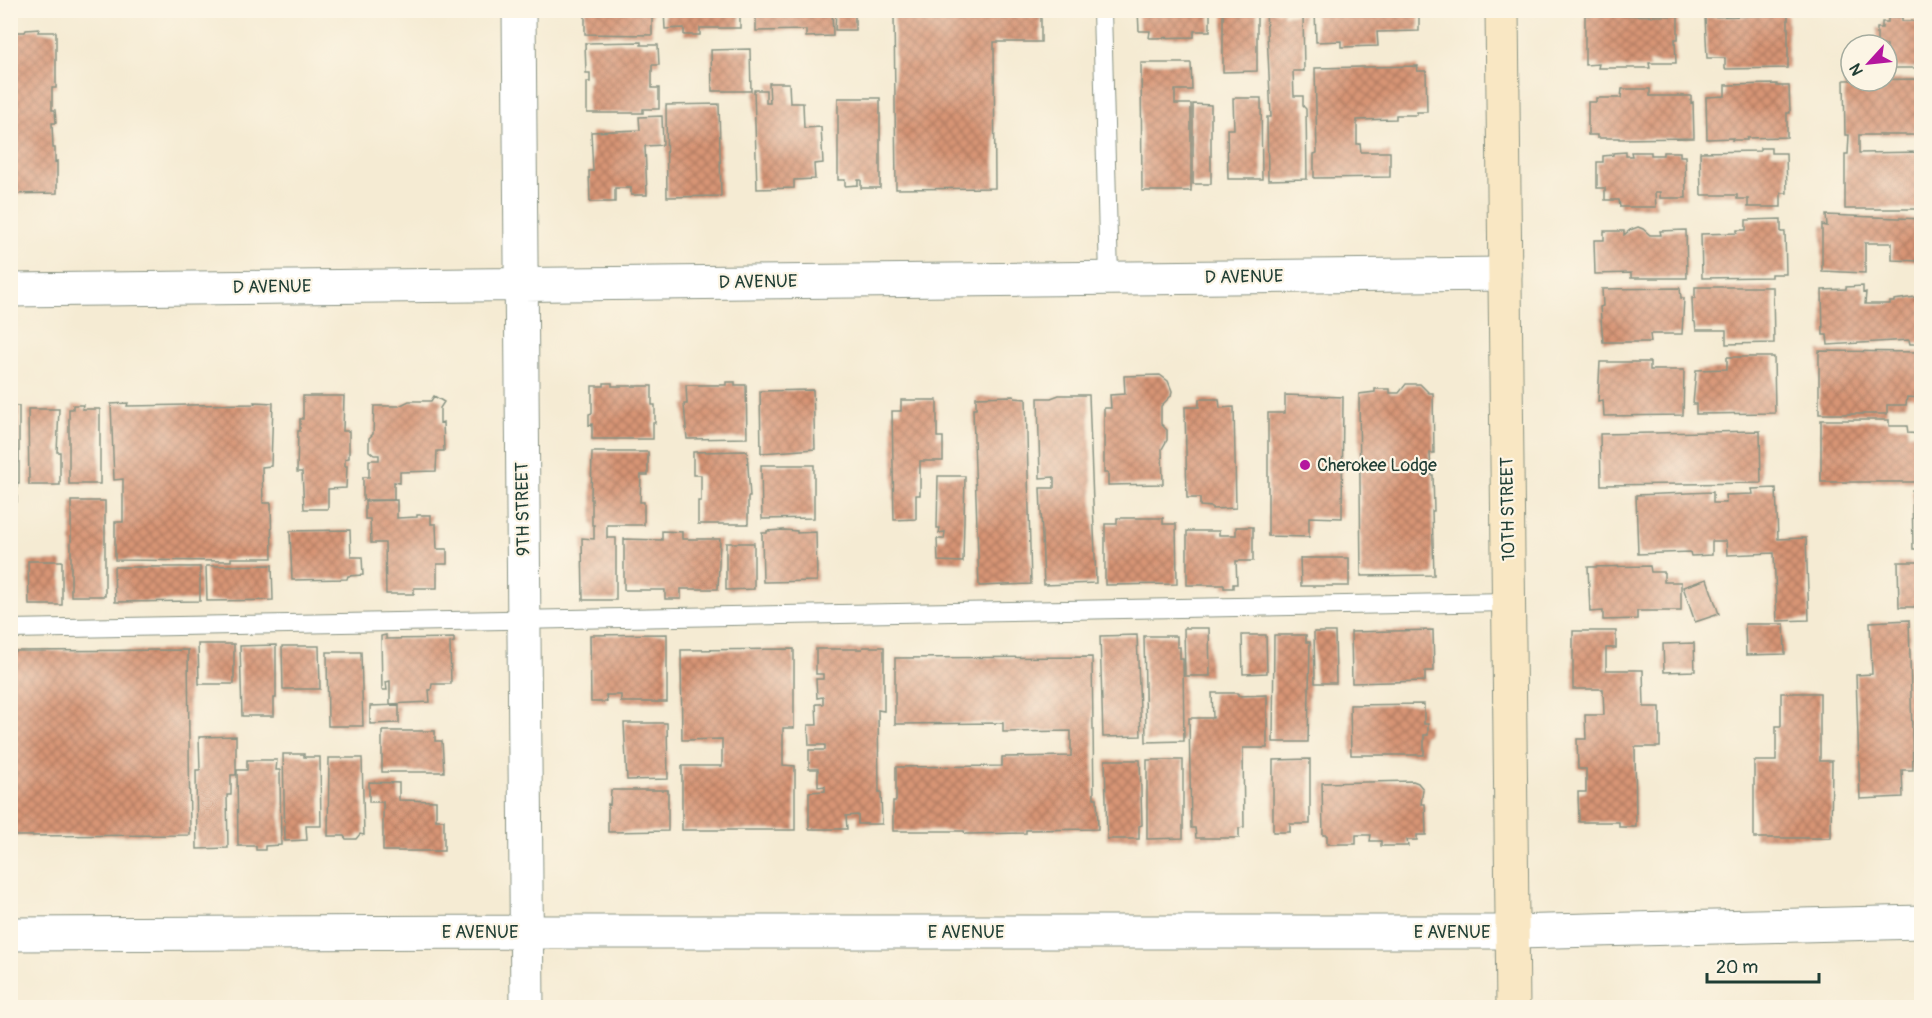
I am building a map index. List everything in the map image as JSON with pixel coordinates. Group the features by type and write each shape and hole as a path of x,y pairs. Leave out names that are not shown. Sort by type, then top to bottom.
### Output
{"street":[{"name":"9TH STREET","path":"519,10 527,1008"},
{"name":"10TH STREET","path":"1502,10 1513,1008"},
{"name":"D AVENUE","path":"10,290 1505,274"},
{"name":"E AVENUE","path":"10,934 1512,932 1922,922"}],"lane":[{"path":"1102,10 1109,278"},
{"path":"10,629 1509,602"}],"building":[{"path":"585,10 652,10 652,35 585,34"},
{"path":"664,10 740,10 740,28 700,28 700,35 684,35 684,28 665,29"},
{"path":"756,10 832,10 833,36 806,37 806,30 756,31"},
{"path":"836,10 855,10 855,30 835,30"},
{"path":"1138,10 1210,10 1210,31 1194,31 1194,37 1149,38 1150,31 1139,31"},
{"path":"1223,10 1257,10 1257,71 1223,72"},
{"path":"1315,10 1419,10 1419,31 1377,32 1378,46 1341,47 1341,41 1316,42"},
{"path":"1266,11 1283,11 1283,15 1303,14 1304,71 1293,71 1294,96 1303,96 1303,106 1306,109 1307,179 1268,180 1267,117 1271,117"},
{"path":"993,12 993,16 1041,16 1041,42 994,42 995,188 896,189 894,13"},
{"path":"1585,15 1678,16 1678,39 1675,39 1676,63 1649,63 1650,68 1598,68 1599,64 1585,65"},
{"path":"1788,15 1788,68 1725,69 1725,58 1707,58 1705,17"},
{"path":"1888,17 1902,17 1902,21 1922,21 1922,68 1899,68 1899,33 1877,33 1877,28 1882,28 1882,22 1888,22"},
{"path":"39,29 38,32 56,32 56,88 52,88 52,110 55,110 56,123 52,123 53,148 55,148 55,162 57,161 57,193 10,194 10,32"},
{"path":"641,42 641,45 658,45 659,65 652,65 652,88 659,88 659,109 643,109 643,113 587,113 587,82 590,82 590,73 586,73 585,43"},
{"path":"750,49 751,91 712,91 711,50"},
{"path":"1141,63 1191,63 1192,90 1175,90 1175,104 1191,104 1191,191 1142,191"},
{"path":"1418,66 1417,71 1426,71 1427,112 1417,112 1417,115 1396,115 1396,119 1357,120 1357,144 1360,144 1361,152 1390,152 1390,177 1314,178 1314,154 1317,153 1315,68"},
{"path":"1899,79 1922,79 1922,135 1859,135 1859,153 1922,152 1922,209 1845,209 1845,154 1848,154 1849,135 1845,135 1844,93 1899,93"},
{"path":"769,83 789,83 790,103 803,103 804,128 821,127 823,163 814,164 815,179 794,180 794,188 757,189 754,90 766,90 766,103 770,103"},
{"path":"1777,84 1777,86 1789,86 1790,113 1787,113 1787,137 1747,138 1747,140 1707,139 1706,97 1725,96 1725,85"},
{"path":"1622,89 1650,89 1650,96 1691,96 1694,138 1619,139 1597,138 1597,135 1588,135 1588,102 1596,102 1596,98 1621,98"},
{"path":"838,98 880,98 880,188 861,188 861,180 858,180 858,185 845,186 845,180 838,180"},
{"path":"1233,98 1261,98 1262,179 1228,179 1227,129 1234,129"},
{"path":"719,104 721,196 667,197 666,105"},
{"path":"1193,104 1211,105 1211,184 1193,184"},
{"path":"662,116 663,145 645,146 647,195 631,195 631,188 615,188 615,202 590,202 589,171 593,171 591,132 640,130 639,117"},
{"path":"1760,148 1771,148 1771,153 1786,153 1787,193 1781,193 1781,207 1748,207 1748,199 1737,199 1737,195 1701,195 1700,152 1760,151"},
{"path":"1626,152 1626,156 1632,156 1631,152 1651,152 1651,155 1663,155 1663,152 1680,152 1680,156 1685,156 1686,198 1660,198 1660,192 1655,192 1656,207 1620,207 1619,200 1605,200 1605,188 1597,188 1597,162 1603,162 1603,156"},
{"path":"1826,215 1922,219 1922,261 1892,260 1892,243 1865,243 1865,273 1822,271 1822,225 1827,226"},
{"path":"1781,219 1781,232 1785,232 1786,274 1771,274 1771,277 1702,278 1701,234 1737,233 1737,230 1746,230 1746,220"},
{"path":"1638,227 1650,235 1661,235 1660,231 1686,230 1687,278 1631,278 1631,273 1595,274 1594,240 1604,240 1604,231 1624,231 1624,235"},
{"path":"1863,286 1863,293 1866,292 1865,304 1890,304 1894,300 1922,296 1922,344 1910,344 1909,340 1828,345 1827,335 1823,335 1822,290"},
{"path":"1695,287 1773,287 1774,343 1726,344 1726,330 1696,330 1693,321 1692,298 1695,298"},
{"path":"1680,288 1681,298 1684,298 1682,334 1650,334 1651,342 1603,342 1600,307 1603,306 1602,289"},
{"path":"1819,351 1922,352 1921,398 1907,397 1906,405 1887,405 1887,414 1819,414"},
{"path":"1727,357 1774,357 1775,413 1696,414 1696,404 1693,404 1696,370 1727,369"},
{"path":"1600,362 1650,362 1650,370 1684,370 1683,415 1604,416 1603,400 1598,401"},
{"path":"1160,375 1168,381 1172,391 1171,396 1161,406 1161,424 1167,430 1167,440 1162,449 1163,484 1108,485 1108,473 1104,473 1104,408 1111,408 1110,395 1125,394 1124,376"},
{"path":"726,382 746,385 747,438 687,439 684,404 687,404 686,385 726,385"},
{"path":"604,383 612,383 612,386 652,386 652,405 655,405 653,439 592,439 589,414 592,413 592,386 604,386"},
{"path":"1406,384 1420,384 1429,393 1433,393 1434,453 1430,453 1431,475 1433,475 1434,575 1361,576 1359,394 1375,392 1375,389 1390,389 1390,393 1399,393"},
{"path":"813,390 815,449 761,453 760,391"},
{"path":"1059,395 1089,395 1096,583 1044,585 1040,488 1054,488 1054,477 1040,478 1038,398 1051,398"},
{"name":"Cherokee Lodge","path":"1285,395 1343,397 1342,518 1309,517 1309,537 1268,536 1268,413 1285,413"},
{"path":"303,396 344,396 343,431 349,431 349,458 345,459 346,488 328,489 328,509 304,509 302,472 297,472 298,431 300,431 300,419 303,419"},
{"path":"434,396 444,402 440,408 440,423 443,422 444,451 437,451 436,471 400,472 400,483 394,482 394,500 363,500 363,477 369,477 369,460 379,460 379,455 374,455 369,451 369,438 373,434 374,406 399,406 409,401 431,401"},
{"path":"1014,396 1026,399 1031,584 979,586 973,409 976,409 976,397"},
{"path":"1199,399 1219,399 1220,408 1234,407 1236,508 1212,509 1212,507 1200,506 1200,498 1187,498 1185,407 1199,407"},
{"path":"901,400 937,400 937,437 943,437 943,461 920,461 920,495 916,495 916,519 894,520 892,411 901,411"},
{"path":"254,402 273,403 271,466 262,467 263,503 271,503 272,558 231,558 231,561 115,560 115,522 123,522 123,479 114,480 111,404 128,403 127,406 255,404"},
{"path":"73,405 83,405 82,409 100,409 100,484 69,484 69,409 73,409"},
{"path":"10,406 19,406 17,502 10,502"},
{"path":"28,409 59,409 57,452 60,452 60,485 29,485"},
{"path":"1821,420 1889,420 1889,426 1907,426 1908,433 1922,434 1922,482 1821,482"},
{"path":"1760,431 1761,483 1601,485 1600,434"},
{"path":"747,451 750,497 748,497 748,524 698,524 701,475 693,475 693,452"},
{"path":"592,452 648,452 648,475 641,475 640,502 644,502 644,525 607,525 607,538 616,538 616,600 583,600 582,538 594,539 591,499"},
{"path":"761,465 814,465 814,518 762,519"},
{"path":"938,476 965,476 963,562 938,561 937,539 944,539 945,532 939,533 940,528 937,528"},
{"path":"1776,488 1778,539 1806,538 1809,620 1777,621 1774,553 1727,555 1726,541 1712,541 1712,555 1691,556 1690,552 1638,554 1636,495 1713,492 1713,503 1726,503 1725,495 1753,494 1752,489"},
{"path":"1912,490 1922,490 1922,549 1913,549"},
{"path":"397,500 397,518 431,515 431,524 436,524 437,549 447,549 447,564 437,564 437,588 414,588 414,594 386,594 385,543 371,543 370,519 365,519 365,501"},
{"path":"71,501 105,501 105,596 71,596"},
{"path":"1117,518 1163,518 1163,524 1176,524 1177,584 1105,585 1105,524 1117,524"},
{"path":"1236,527 1253,527 1253,561 1236,561 1237,584 1233,584 1233,588 1224,588 1224,585 1187,585 1187,531 1219,531 1219,535 1236,535"},
{"path":"350,530 351,557 362,557 363,575 348,576 347,579 292,580 290,531"},
{"path":"662,531 682,532 682,539 720,539 718,589 681,589 681,599 665,599 665,590 624,590 624,539 662,540"},
{"path":"797,531 797,533 816,532 817,581 763,582 762,533"},
{"path":"726,543 754,543 754,589 726,590"},
{"path":"1300,558 1349,558 1349,586 1301,586"},
{"path":"28,561 62,561 62,605 29,605"},
{"path":"1898,562 1922,562 1922,615 1916,615 1916,607 1899,607"},
{"path":"272,565 273,600 207,601 206,566"},
{"path":"1650,566 1651,572 1664,572 1664,582 1681,582 1681,611 1637,611 1637,619 1603,620 1603,611 1590,612 1588,567"},
{"path":"114,567 200,567 200,601 115,602"},
{"path":"1707,579 1719,614 1695,622 1683,587"},
{"path":"1909,620 1913,770 1902,770 1903,797 1860,799 1856,675 1872,674 1870,622"},
{"path":"1745,624 1784,624 1785,654 1746,655"},
{"path":"1184,628 1209,628 1210,676 1185,676"},
{"path":"1433,630 1434,671 1425,671 1425,681 1352,683 1351,632"},
{"path":"1573,631 1616,631 1616,648 1606,648 1606,670 1643,670 1644,707 1660,707 1660,747 1635,747 1636,827 1619,827 1619,822 1579,822 1578,792 1586,792 1586,769 1578,769 1577,739 1586,739 1585,715 1604,715 1603,689 1573,689"},
{"path":"1314,632 1335,632 1336,683 1315,683"},
{"path":"667,634 667,702 621,702 621,695 606,695 607,702 591,702 590,635"},
{"path":"386,635 386,639 454,638 454,642 450,643 451,684 432,684 429,690 430,702 390,704 390,681 386,682 387,690 382,690 381,636"},
{"path":"1137,635 1141,736 1103,737 1100,636"},
{"path":"1242,635 1266,635 1267,673 1243,674"},
{"path":"1274,635 1306,635 1306,642 1310,642 1308,742 1273,742"},
{"path":"1144,636 1177,636 1180,659 1183,659 1184,741 1146,742"},
{"path":"1694,643 1695,671 1664,672 1663,644"},
{"path":"198,644 234,644 234,684 199,684"},
{"path":"276,645 274,716 242,716 240,646"},
{"path":"282,646 319,646 320,689 283,689"},
{"path":"863,647 884,647 884,711 878,710 879,792 881,792 882,824 858,824 858,815 846,816 847,829 809,829 809,792 825,791 825,786 818,787 818,769 809,769 809,750 825,750 825,745 809,745 808,725 817,725 816,704 823,704 823,697 817,698 816,679 823,679 823,674 816,674 816,649 862,649"},
{"path":"794,649 794,728 783,728 783,765 795,766 795,830 682,830 682,766 722,766 722,739 682,740 681,650"},
{"path":"188,650 190,835 10,836 10,651"},
{"path":"327,652 361,652 363,726 328,726"},
{"path":"1092,657 1094,798 1097,798 1098,829 965,834 964,831 893,831 896,767 1002,766 1002,757 1071,756 1071,731 1003,732 1003,723 895,724 895,658"},
{"path":"1212,693 1238,693 1238,696 1267,695 1267,748 1243,748 1244,827 1239,828 1239,838 1196,838 1195,828 1191,828 1189,718 1213,718"},
{"path":"1781,693 1820,693 1820,761 1832,761 1831,838 1754,838 1754,761 1776,761 1776,726 1781,726"},
{"path":"1424,704 1424,724 1428,724 1428,735 1424,735 1424,755 1351,755 1350,705"},
{"path":"399,705 399,723 370,724 370,706"},
{"path":"624,723 667,723 668,779 627,780"},
{"path":"382,731 435,731 435,741 442,741 444,772 382,772"},
{"path":"236,736 236,775 231,775 231,795 227,795 228,848 197,849 196,770 200,770 199,737"},
{"path":"283,754 320,757 321,826 306,826 307,840 285,841"},
{"path":"329,758 362,758 364,835 360,834 356,839 328,836"},
{"path":"1310,759 1310,824 1290,824 1290,832 1273,832 1273,760"},
{"path":"247,760 277,760 276,770 280,770 281,845 265,846 265,850 256,850 256,846 238,846 237,770 247,770"},
{"path":"1105,760 1140,760 1142,825 1139,826 1139,839 1107,839"},
{"path":"1147,760 1183,760 1183,838 1147,839"},
{"path":"1413,781 1423,789 1421,804 1425,804 1426,835 1417,835 1417,840 1407,840 1408,846 1381,846 1381,841 1370,841 1371,835 1356,835 1356,844 1327,844 1327,835 1323,835 1322,783"},
{"path":"369,782 399,783 399,800 436,801 436,820 444,820 444,851 383,851 383,802 369,802"},
{"path":"611,790 668,790 668,831 608,832 608,804 610,805"}],"place":[{"name":"Cherokee Lodge","path":"1305,465"}]}
